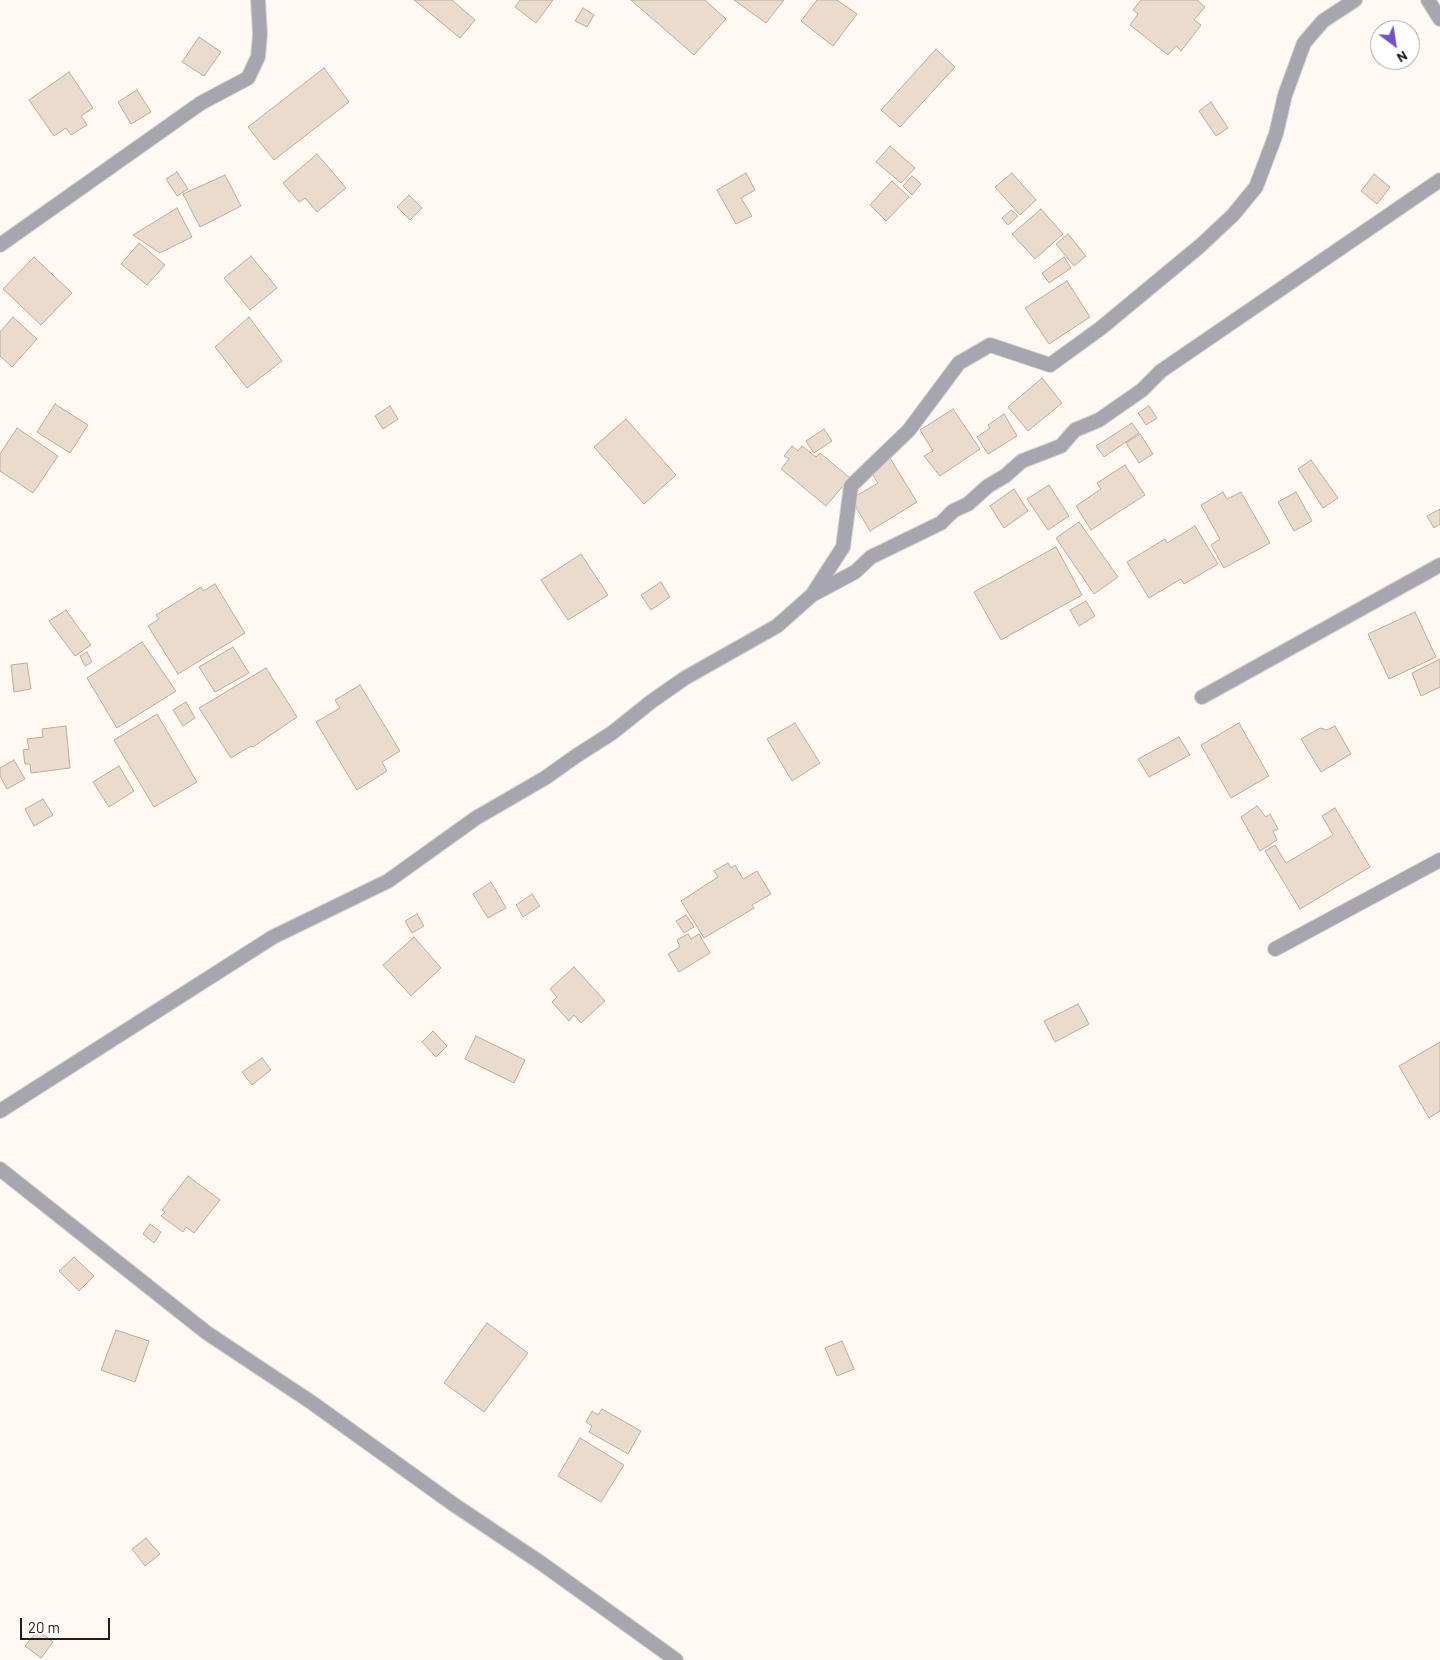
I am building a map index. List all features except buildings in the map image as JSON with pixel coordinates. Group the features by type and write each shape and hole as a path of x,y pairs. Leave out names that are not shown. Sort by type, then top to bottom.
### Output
{"street":[{"path":"0,244 201,103 248,78 258,57 260,34 258,0"},
{"path":"812,595 843,547 851,486 909,430 959,363 990,345 1050,365 1101,328 1200,246 1233,215 1256,187 1276,134 1285,94 1304,43 1323,21 1355,0"},
{"path":"0,1111 273,937 388,881 476,818 545,778 612,733 685,678 777,626 812,595 855,572 871,557 941,523 953,511 968,504 988,486 1005,476 1022,461 1061,446 1075,430 1099,420 1142,390 1161,371 1440,180"},
{"path":"1202,697 1440,565"},
{"path":"1275,949 1440,860"},
{"path":"0,1169 207,1333 311,1402 676,1660"}]}
